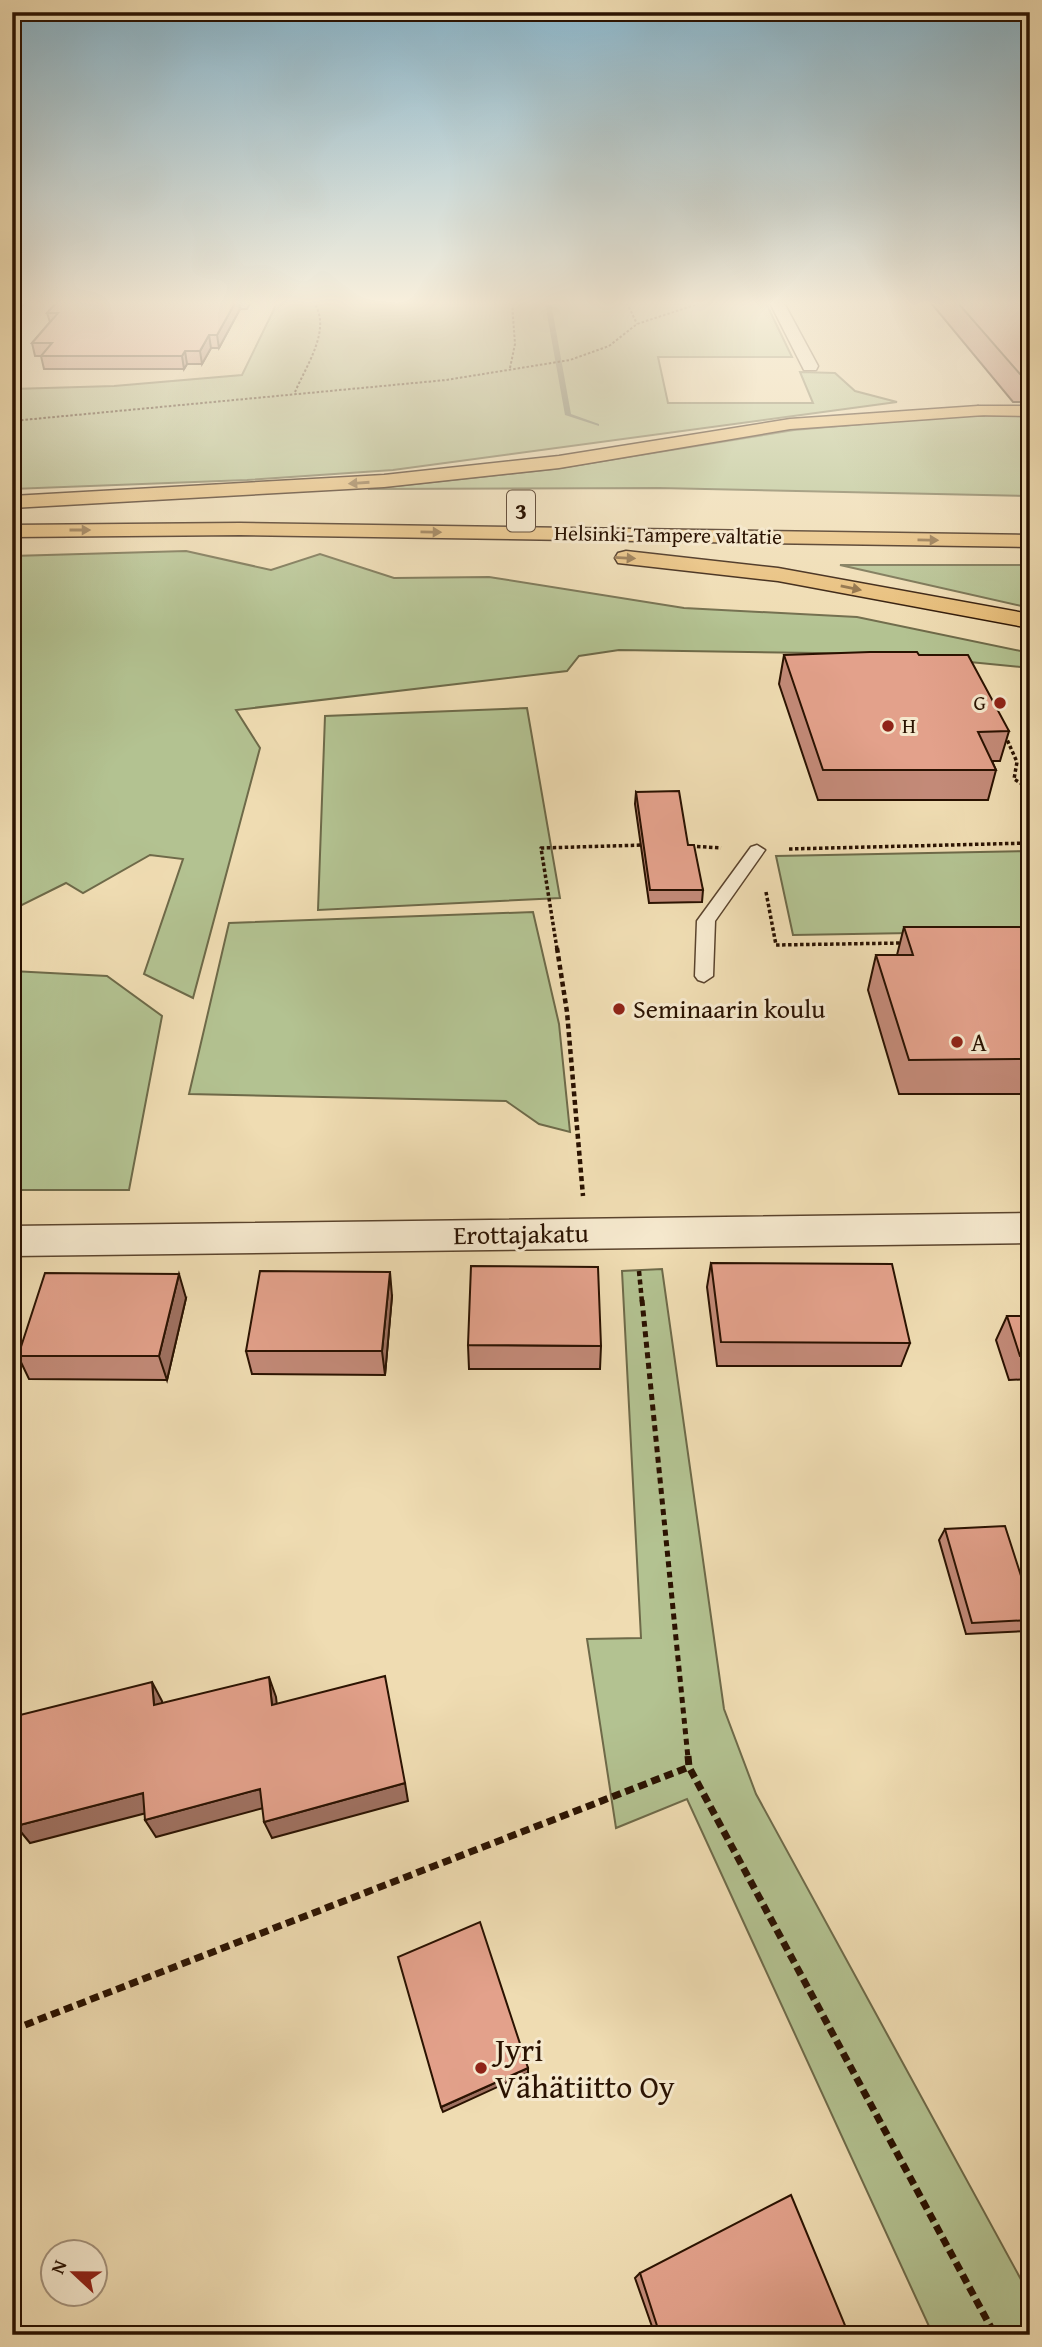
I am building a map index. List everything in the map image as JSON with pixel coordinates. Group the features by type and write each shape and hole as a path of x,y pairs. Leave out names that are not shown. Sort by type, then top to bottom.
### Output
{"main road":[{"path":"12,502 384,481 559,462 790,424 951,413"},
{"path":"12,510 259,509"},
{"path":"240,529 355,544 579,556"},
{"name":"Helsinki-Tampere valtatie","path":"12,531 240,529 1030,541"},
{"path":"606,557 662,560 802,579 1030,621"}],"street":[{"name":"Erottajakatu","path":"12,1241 1030,1228"}],"lane":[{"path":"704,976 706,921 757,850"}],"path":[{"path":"12,421 97,413"},
{"path":"1003,728 1017,762 1014,779 1030,789"},
{"path":"584,1203 567,1012 541,848 615,844 650,846"},
{"path":"687,846 757,850 1030,844"},
{"path":"757,850 776,945 910,943"},
{"path":"636,1232 689,1767 995,2335"},
{"path":"12,2030 689,1767"}],"green space":[{"path":"12,413 819,413 393,470 247,480 12,489"},
{"path":"1030,415 1030,496 659,488 368,489 554,469 794,430 955,416"},
{"path":"186,551 271,570 320,554 394,578 489,577 684,608 857,617 1030,653 1030,668 888,654 619,650 579,656 567,671 236,710 260,748 193,998 144,974 183,859 150,855 83,893 66,883 12,910 12,556"},
{"path":"840,565 1030,565 1030,608"},
{"path":"527,708 560,898 318,910 325,716"},
{"path":"1030,851 1030,931 793,935 776,856"},
{"path":"533,912 559,1024 570,1132 539,1124 506,1101 189,1094 229,923"},
{"path":"12,971 107,976 162,1016 129,1190 12,1190"},
{"path":"662,1269 724,1709 756,1794 1030,2296 1030,2335 933,2335 687,1799 616,1828 587,1639 641,1638 622,1271"}],"building":[{"name":"H","path":"870,652 968,655 1009,731 978,732 996,770 823,770 784,655"},
{"path":"679,791 688,845 694,845 703,890 650,890 636,792"},
{"name":"A","path":"904,927 1030,927 1030,1059 909,1060 876,955 913,955"},
{"path":"711,1263 892,1264 910,1343 721,1342"},
{"path":"471,1266 598,1267 601,1346 468,1345"},
{"path":"260,1271 390,1272 382,1351 246,1351"},
{"path":"45,1273 179,1274 159,1356 18,1356"},
{"path":"1007,1316 1030,1316 1030,1356 1020,1356"},
{"path":"1005,1526 1030,1604 1030,1620 972,1623 945,1529"},
{"path":"385,1676 405,1783 264,1822 260,1789 145,1820 143,1793 16,1826 16,1716 152,1682 154,1705 269,1677 272,1705"},
{"path":"480,1922 528,2068 441,2107 398,1957"},
{"path":"791,2195 849,2335 660,2335 640,2273"}],"waterway":[{"path":"568,413 568,415 597,425"}],"place":[{"name":"G","path":"1000,703"},
{"name":"H","path":"888,726"},
{"name":"Seminaarin koulu","path":"619,1009"},
{"name":"A","path":"957,1042"},
{"name":"Jyri Vähätiitto Oy","path":"481,2068"}]}
